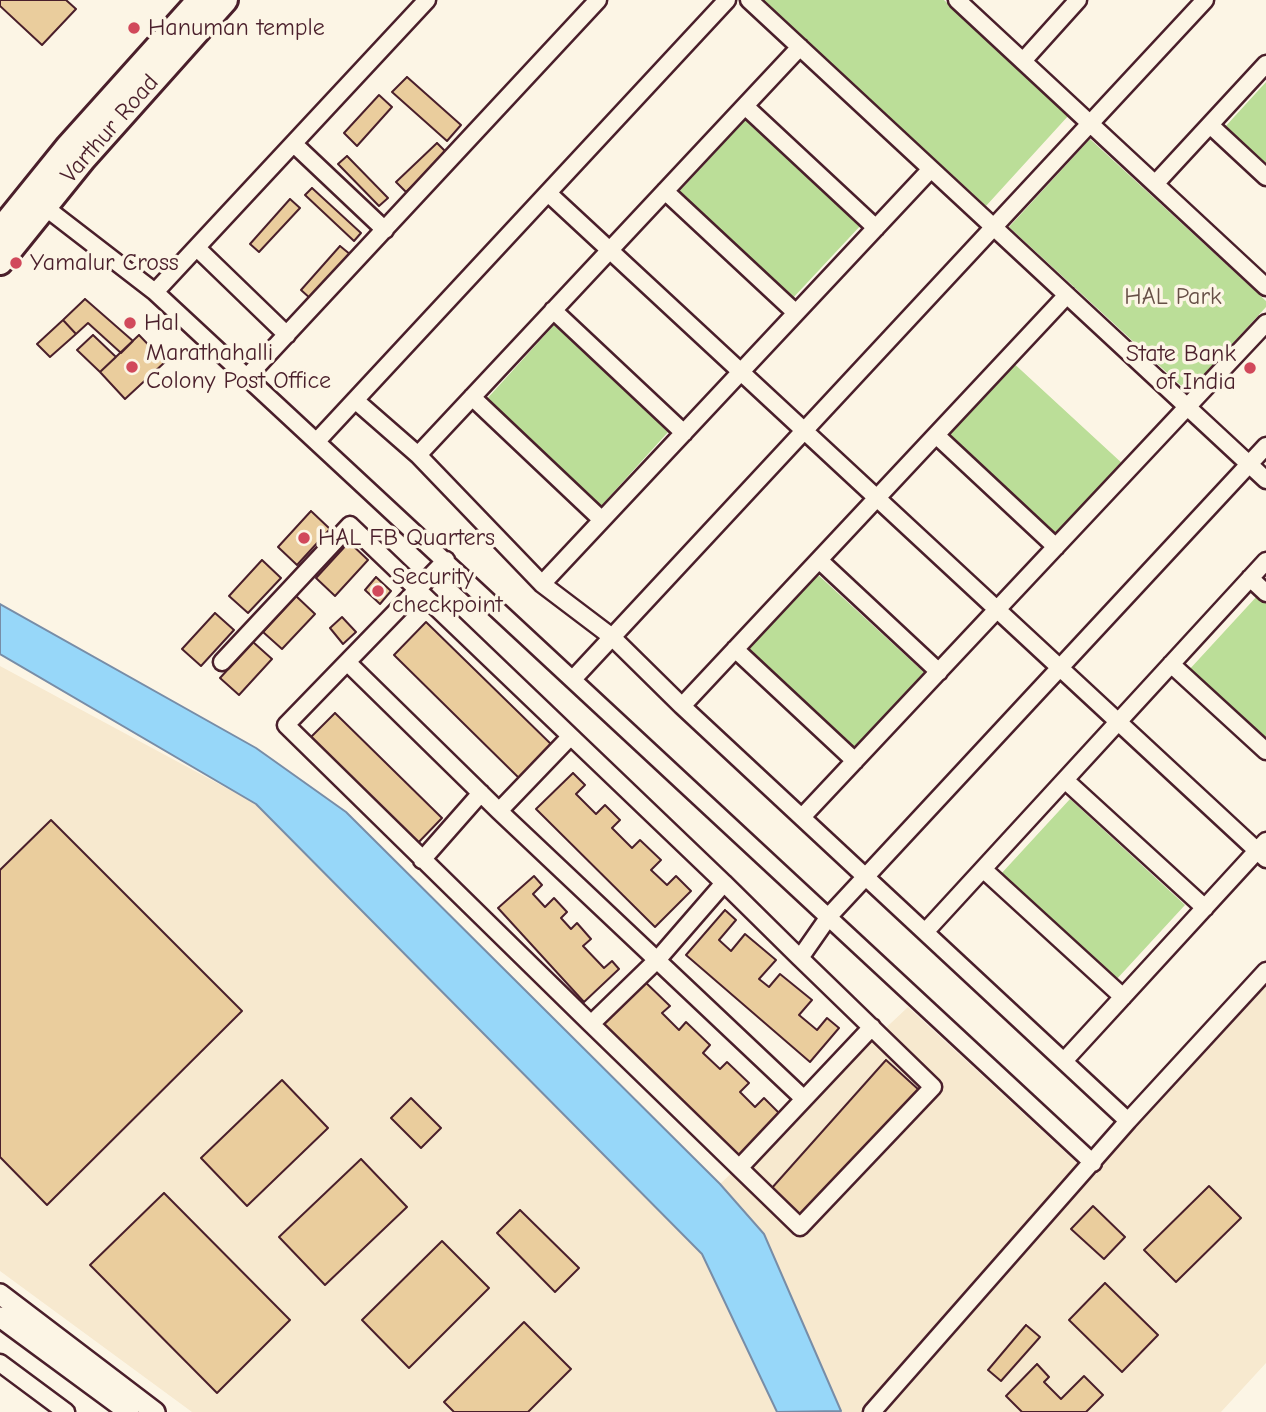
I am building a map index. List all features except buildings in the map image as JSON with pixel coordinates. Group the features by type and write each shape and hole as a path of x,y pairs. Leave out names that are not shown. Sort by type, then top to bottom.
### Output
{"main road":[{"name":"Varthur Road","path":"0,262 36,200 200,0"},
{"name":"Varthur Road","path":"0,231 36,200 225,0"}],"street":[{"path":"155,292 427,0"},
{"path":"247,377 598,0"},
{"path":"317,441 727,0"},
{"path":"749,0 1266,480"},
{"path":"957,0 1266,287"},
{"path":"574,678 1205,0"},
{"path":"1023,61 1073,2"},
{"path":"418,455 800,47"},
{"path":"1155,184 1266,64"},
{"path":"745,106 876,228"},
{"path":"1210,125 1266,177"},
{"path":"294,144 385,230"},
{"path":"542,584 931,169"},
{"path":"665,191 796,313"},
{"path":"548,193 1118,722 1263,850 1205,908 1064,1061"},
{"path":"36,200 155,292 830,915 1093,1163"},
{"path":"197,248 287,335"},
{"path":"682,706 1067,295"},
{"path":"553,310 684,433"},
{"path":"803,816 1266,323"},
{"path":"471,397 602,520"},
{"path":"355,400 418,455 542,584 612,637 682,706 1128,1121"},
{"path":"936,435 1056,547"},
{"path":"800,958 830,915 866,875 1266,446"},
{"path":"222,662 350,525 418,590 569,738 872,1027 933,1087 800,1227 286,725 348,663 418,590 446,560"},
{"path":"819,560 939,672"},
{"path":"926,931 1266,561"},
{"path":"1250,578 1266,593"},
{"path":"735,649 855,761"},
{"path":"348,663 499,811 803,1098"},
{"path":"1171,664 1266,751"},
{"path":"499,811 569,738"},
{"path":"1065,780 1205,908"},
{"path":"422,860 481,793"},
{"path":"983,869 1123,997"},
{"path":"591,1024 658,959 724,883"},
{"path":"872,1412 1128,1121 1266,971"},
{"path":"740,1167 872,1027"},
{"path":"0,1294 155,1412"},
{"path":"0,1317 129,1412"},
{"path":"0,1363 66,1412"}],"shaded area":[{"path":"0,666 256,804 703,1254 777,1412 192,1412 0,1271"},
{"path":"1266,984 1266,1363 1221,1412 841,1412 764,1234 720,1184 908,1007 1091,1176"}],"green space":[{"path":"762,0 944,0 1069,115 986,206"},
{"path":"1266,82 1266,166 1224,128"},
{"path":"747,118 862,224 792,299 677,194"},
{"name":"HAL Park","path":"1090,139 1266,301 1266,307 1188,392 1009,227"},
{"path":"554,325 669,431 600,507 485,401"},
{"path":"1009,359 1124,465 1054,540 939,435"},
{"path":"815,572 930,678 860,753 745,648"},
{"path":"1258,595 1266,603 1266,742 1188,671"},
{"path":"1070,799 1185,905 1115,981 1000,875"}],"water":[{"path":"0,604 256,748 346,812 720,1184 764,1234 841,1411 777,1412 702,1254 256,804 0,654"}],"place":[{"name":"Hanuman temple","path":"134,28"},
{"name":"Yamalur Cross","path":"16,263"},
{"name":"Hal","path":"130,323"},
{"name":"Marathahalli Colony Post Office","path":"132,367"},
{"name":"State Bank of India","path":"1250,368"},
{"name":"HAL FB Quarters","path":"304,538"},
{"name":"Security checkpoint","path":"378,591"}]}
